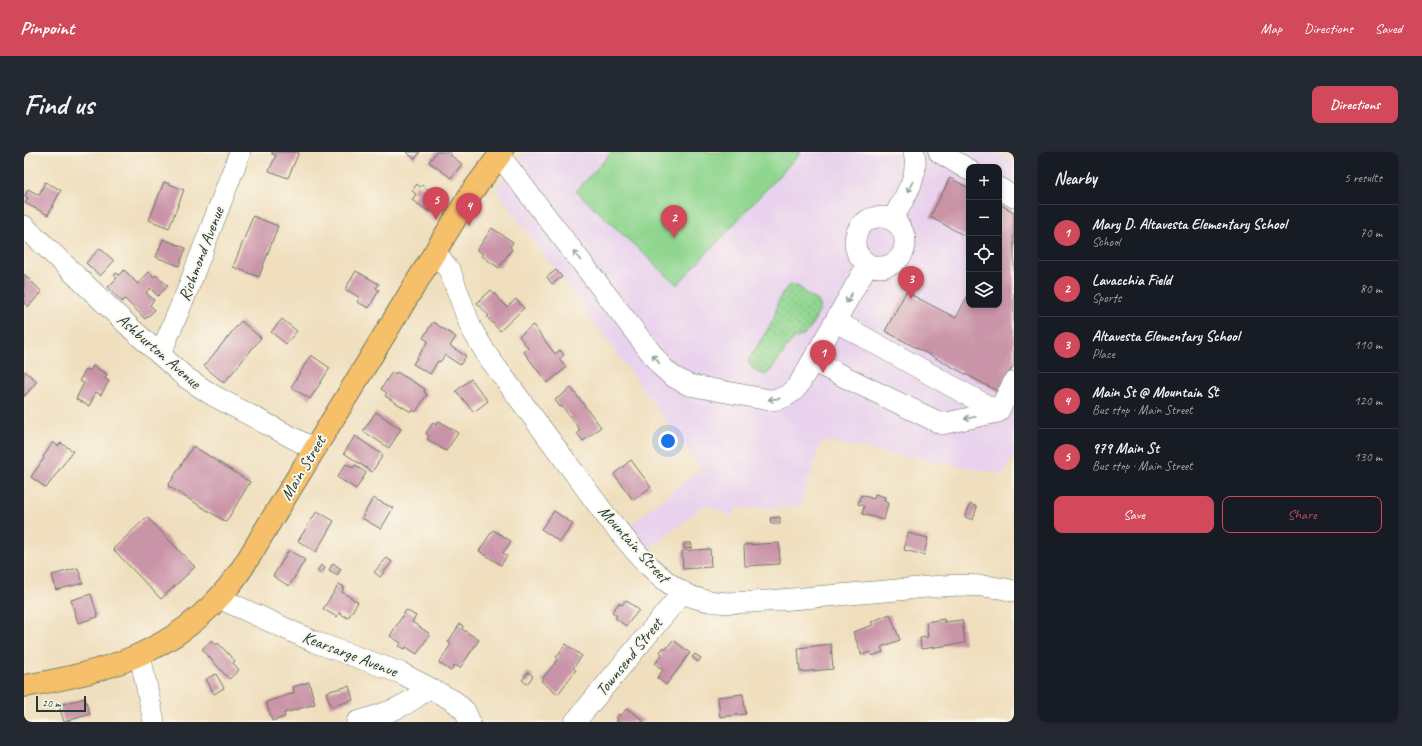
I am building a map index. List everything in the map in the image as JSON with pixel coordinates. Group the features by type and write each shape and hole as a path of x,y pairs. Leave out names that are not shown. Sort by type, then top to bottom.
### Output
{"main road":[{"name":"Main Street","path":"24,686 78,676 119,664 140,655 181,631 201,616 219,598 240,572 435,252 472,193 501,154"}],"street":[{"name":"Richmond Avenue","path":"160,355 187,291 240,152"},
{"path":"892,220 914,178 917,163 914,152"},
{"path":"939,152 966,168"},
{"path":"501,154 658,362 672,376 695,387 766,400 776,400 785,397 794,391 868,264"},
{"path":"1002,190 1014,196"},
{"path":"883,216 900,226 904,235 905,245 902,254 896,261 887,266 877,267 868,264 860,257 856,249 855,239 858,229 864,222 873,217 883,216"},
{"name":"Ashburton Avenue","path":"24,226 160,355 186,376 214,396 314,449"},
{"name":"Mountain Street","path":"435,252 450,271 474,334 500,375 611,522 648,564 670,584 683,592 698,598 714,601 737,602 816,597 952,585 990,586 1014,591"},
{"path":"836,321 998,412"},
{"path":"812,361 942,424 998,412 1014,382"},
{"name":"Townsend Street","path":"575,722 683,592"},
{"name":"Kearsarge Avenue","path":"219,598 315,642 401,673 454,701 461,706 470,722"},
{"path":"140,655 154,722"},
{"path":"357,722 401,707 413,700 428,687"}],"shaded area":[{"path":"525,152 994,152 1014,161 1014,455 1003,474 822,441 800,507 735,508 734,517 705,505 649,549 630,525 701,468 496,190 512,164"}],"green space":[{"path":"612,152 801,152 677,285 576,191"},
{"path":"792,284 801,288 806,294 818,301 821,308 809,330 805,334 791,341 770,372 764,375 751,367 749,359 774,319 777,304 782,294"}],"building":[{"path":"272,152 299,152 288,178 269,171 276,155 272,154"},
{"path":"406,152 420,152 415,159"},
{"path":"436,152 451,152 449,154 462,164 451,178 429,162"},
{"path":"950,178 966,186 966,236 930,217"},
{"path":"45,182 61,190 48,215 25,203 28,198 25,196 28,189 39,195"},
{"path":"164,182 184,190 169,228 149,220"},
{"path":"417,184 420,187 422,185 439,197 429,212 412,200 416,194 412,191"},
{"path":"1002,206 1014,212 1014,364 999,392 885,331 906,292 956,318 966,299 966,308 1002,308"},
{"path":"253,216 278,226 259,277 233,267"},
{"path":"492,228 513,242 510,247 512,249 499,268 482,256 483,254 477,250"},
{"path":"163,239 186,248 179,266 156,257"},
{"path":"100,248 114,261 100,276 86,263"},
{"path":"124,270 138,284 149,272 154,277 156,275 168,286 158,296 150,288 146,293 154,300 150,305 155,310 145,319 125,299 122,302 108,287 117,278 114,275 116,273 119,275"},
{"path":"556,270 562,277 552,284 547,277"},
{"path":"356,271 379,284 376,288 379,290 369,308 357,302 360,298 345,289"},
{"path":"24,274 42,292 28,307 24,303"},
{"path":"491,290 507,307 516,299 524,308 500,331 477,303"},
{"path":"282,319 297,331 286,344 271,332"},
{"path":"241,321 261,338 224,383 204,366"},
{"path":"433,322 456,337 450,346 466,356 460,365 445,355 440,362 438,361 430,374 413,364 428,341 423,338"},
{"path":"533,325 555,354 560,350 564,355 559,359 566,368 547,383 524,352 528,348 519,336"},
{"path":"311,355 330,368 310,399 291,387"},
{"path":"93,366 107,374 105,379 109,381 101,395 96,392 89,406 76,399 84,383 79,381 86,369 90,371"},
{"path":"24,371 37,381 24,397"},
{"path":"392,372 396,374 397,372 425,389 424,392 427,394 416,412 413,410 411,412 385,396 387,393 381,389"},
{"path":"471,379 488,401 474,412 456,391"},
{"path":"571,388 601,427 583,441 577,433 580,430 562,406 560,407 555,400"},
{"path":"376,412 401,429 389,448 363,431"},
{"path":"439,421 458,433 446,451 427,439 429,436 426,433 433,423 436,425"},
{"path":"355,436 383,455 372,472 344,453"},
{"path":"53,442 58,446 61,443 73,451 46,488 31,477"},
{"path":"193,446 250,482 226,522 168,486"},
{"path":"631,460 651,487 633,500 614,474"},
{"path":"346,464 353,468 355,465 366,473 356,489 337,477"},
{"path":"875,494 885,497 884,501 888,503 884,520 862,514 864,506 858,504 861,495 874,499"},
{"path":"373,498 393,508 381,529 362,518"},
{"path":"970,504 977,507 973,520 965,517"},
{"path":"317,511 334,521 316,552 298,541"},
{"path":"554,511 573,524 560,542 541,529"},
{"path":"147,517 195,567 161,599 113,549"},
{"path":"780,517 780,524 771,524 770,518"},
{"path":"493,530 511,541 503,553 507,556 501,565 479,551"},
{"path":"908,533 928,538 924,555 904,550"},
{"path":"684,543 691,543 692,548 684,549"},
{"path":"779,543 780,564 745,566 744,545"},
{"path":"710,549 711,567 683,569 682,551"},
{"path":"289,550 305,560 289,586 273,576"},
{"path":"387,558 392,562 380,577 374,572"},
{"path":"333,563 341,569 337,575 329,570"},
{"path":"321,565 325,568 321,574 317,571"},
{"path":"78,568 83,583 56,590 52,575"},
{"path":"339,584 344,587 342,592 358,602 348,618 339,613 337,617 323,609"},
{"path":"91,594 98,617 78,623 71,600"},
{"path":"626,600 639,610 626,626 615,618 617,616 612,612 619,603 622,605"},
{"path":"406,610 416,616 412,622 430,634 417,654 406,647 405,649 399,646 401,643 390,636"},
{"path":"890,614 900,640 881,647 883,652 872,656 870,652 862,655 853,632 873,625 871,622"},
{"path":"944,619 944,622 962,620 965,643 921,649 920,638 928,637 926,622"},
{"path":"460,624 463,626 462,629 479,640 460,668 455,665 451,671 439,663 451,644 448,642"},
{"path":"212,640 216,645 218,643 235,661 233,663 239,670 229,679 202,649"},
{"path":"673,640 690,653 666,685 657,678 663,670 655,664 662,654 660,652 664,647 666,649"},
{"path":"566,644 582,656 573,668 576,670 558,694 541,681 558,659 556,657"},
{"path":"831,644 833,669 800,672 798,648"},
{"path":"695,654 701,658 698,662 692,657"},
{"path":"528,672 533,676 527,684 522,680"},
{"path":"216,674 224,688 214,694 206,679"},
{"path":"309,682 315,704 284,713 285,717 272,721 266,702 294,693 293,687"},
{"path":"349,686 353,700 331,707 326,692"},
{"path":"743,694 746,714 720,717 718,697"},
{"path":"85,698 90,714 64,722 59,705"},
{"path":"627,708 645,722 616,722 618,719 616,718 619,714 621,716"}],"place":[{"name":"979 Main St","path":"436,220"},
{"name":"Main St @ Mountain St","path":"469,226"},
{"name":"Lavacchia Field","path":"674,238"},
{"name":"Altavesta Elementary School","path":"911,299"},
{"name":"Mary D. Altavesta Elementary School","path":"823,373"}]}
